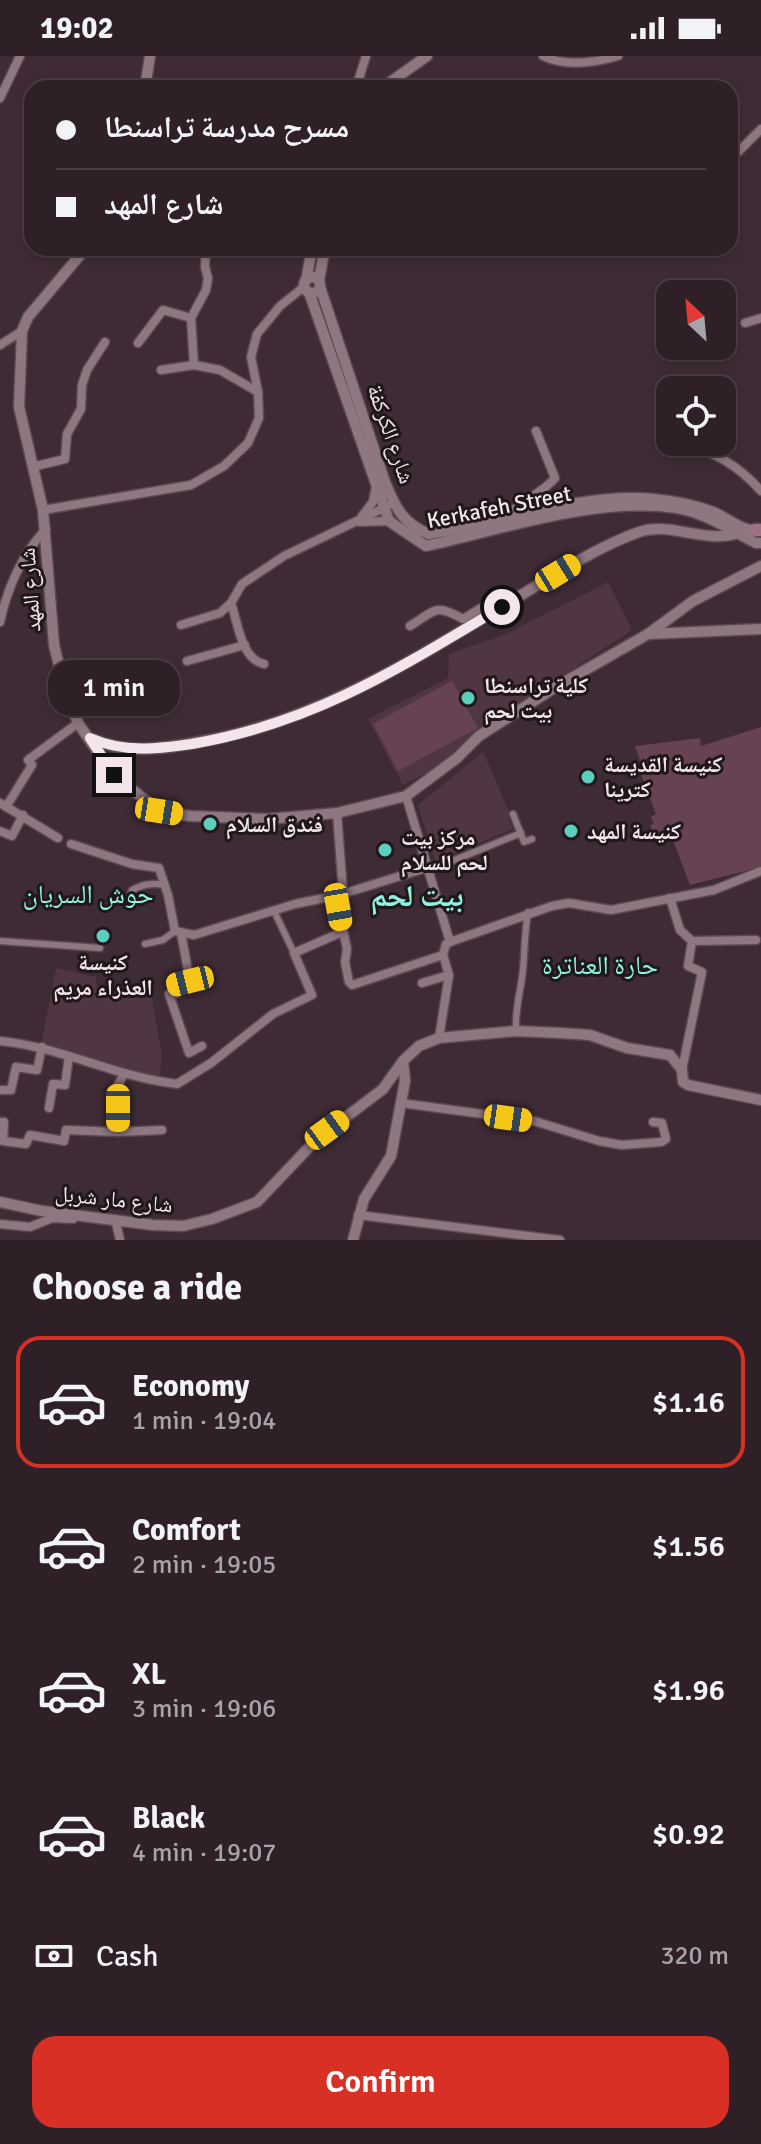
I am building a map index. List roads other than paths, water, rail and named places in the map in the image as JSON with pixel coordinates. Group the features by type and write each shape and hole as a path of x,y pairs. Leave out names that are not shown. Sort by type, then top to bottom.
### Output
{"street":[{"path":"0,98 20,56"},
{"path":"146,80 150,56"},
{"path":"358,80 366,56"},
{"path":"393,80 427,56"},
{"path":"543,56 552,60 585,63 618,56"},
{"path":"738,152 761,129"},
{"path":"0,345 22,331 28,317 79,256"},
{"path":"194,365 191,318 206,290 206,256"},
{"path":"311,256 306,286 376,486 389,506 389,521 355,522"},
{"name":"شارع الكركفة","path":"324,256 320,284 385,482 389,506 411,526 429,534 504,523 628,497 681,503 733,520 752,531"},
{"path":"306,286 315,292 320,284"},
{"path":"43,510 191,485 224,466 248,443 259,418 251,357 257,334 280,306 306,286"},
{"path":"138,343 163,310 191,318"},
{"path":"745,323 761,318"},
{"name":"شارع المهد","path":"22,331 19,407 46,529 54,645 65,690 78,723 114,775 159,811 190,816 267,819 337,813 406,796"},
{"path":"32,467 65,459 67,434 81,409 82,385 87,370 105,342"},
{"path":"161,370 194,365 220,370 258,392"},
{"path":"504,523 513,508 547,488 555,478 536,431"},
{"path":"716,456 747,475 761,491"},
{"path":"355,522 370,507 376,486"},
{"path":"181,625 210,618 231,603 242,584 267,566 389,506"},
{"name":"Kerkafeh Street","path":"389,521 426,546 504,523"},
{"path":"0,622 5,599 18,571 32,544 46,529"},
{"path":"90,738 125,749 168,748 258,729 317,709 372,684 605,546 643,530 722,538 752,531 756,543 761,543"},
{"path":"450,942 406,796 457,758 479,736 648,634 693,601 761,566"},
{"path":"410,626 438,608 444,608 463,619 508,592 519,597"},
{"path":"231,603 252,658 264,664"},
{"path":"648,634 761,629"},
{"path":"187,661 245,645"},
{"path":"58,838 3,805 32,765 28,760 78,723"},
{"path":"337,813 343,892 338,907 347,949 345,962 349,982 352,985 443,955"},
{"path":"0,831 12,836 23,815"},
{"path":"524,819 515,818 524,842 532,839"},
{"path":"145,944 178,932 194,935 426,868 430,870 521,833"},
{"path":"71,844 132,864 159,868 190,981 174,985 177,993 169,994 189,1053 202,1046"},
{"path":"682,1070 670,1055 627,1048 590,1035 516,1031 439,1038 449,975 443,955 446,944 528,912 569,903 611,910 714,890 761,871"},
{"path":"130,897 132,890 150,882 165,885"},
{"path":"670,898 680,930 692,941"},
{"path":"0,1041 42,1047 124,1074 177,1084 211,1063 273,1014 312,995 274,911"},
{"path":"516,1031 515,1011 528,912"},
{"path":"294,953 342,932"},
{"path":"692,941 756,940"},
{"path":"0,941 100,948"},
{"path":"692,941 688,966 702,972 682,1070 683,1082 761,1100"},
{"path":"422,983 449,975"},
{"name":"شارع مار شربل","path":"0,1202 42,1211 153,1225 183,1226 212,1219 257,1202 316,1140 383,1089 403,1061 419,1046 439,1038"},
{"path":"0,1090 11,1090 16,1067 37,1070 42,1047"},
{"path":"49,1108 53,1084 65,1085 69,1056"},
{"path":"353,1240 364,1199 391,1156 405,1081 403,1061"},
{"path":"118,1132 118,1085 124,1074"},
{"path":"401,1103 534,1121 622,1145 666,1139 662,1123 653,1122"},
{"path":"0,1122 4,1122 3,1141 26,1144 30,1135 64,1141 66,1130 162,1130"},
{"path":"358,1215 560,1240"},
{"path":"0,1224 30,1227 52,1218 80,1220 89,1216"},
{"path":"115,1219 120,1240"}],"place":[{"name":"كلية تراسنطا بيت لحم","path":"468,698"},
{"name":"كنيسة القديسة كترينا","path":"588,777"},
{"name":"فندق السلام","path":"210,824"},
{"name":"كنيسة المهد","path":"571,831"},
{"name":"مركز بيت لحم للسلام","path":"385,850"},
{"name":"كنيسة العذراء مريم","path":"103,936"}],"district":[{"name":"حوش السريان","path":"88,895"},
{"name":"بيت لحم","path":"417,896"},
{"name":"حارة العناترة","path":"600,966"}]}
